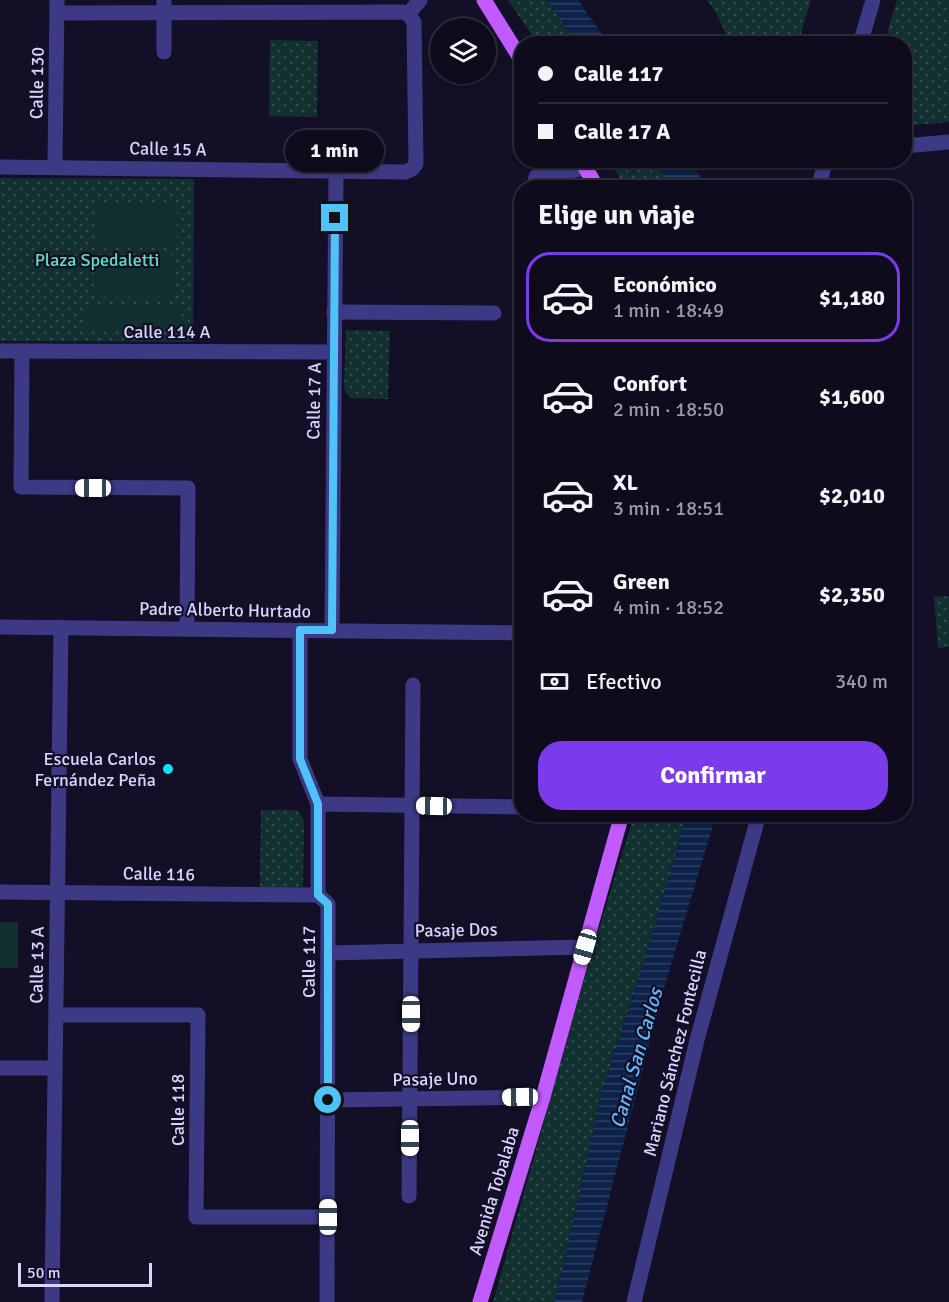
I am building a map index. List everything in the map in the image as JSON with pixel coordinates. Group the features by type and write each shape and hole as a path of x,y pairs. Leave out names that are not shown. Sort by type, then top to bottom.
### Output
{"main road":[{"path":"484,0 514,48"},
{"name":"Avenida Tobalaba","path":"480,1302 543,1097 620,822"}],"street":[{"path":"57,6 403,12 408,14 420,0"},
{"path":"862,36 873,0"},
{"name":"Calle 130","path":"55,167 57,6"},
{"path":"164,7 164,52"},
{"name":"Calle 15 A","path":"0,167 405,172 416,164 414,22 408,14"},
{"path":"912,145 949,142"},
{"path":"536,180 536,177 569,168"},
{"name":"Calle 17 A","path":"332,630 336,171"},
{"path":"334,312 494,313"},
{"name":"Calle 114 A","path":"0,351 334,352"},
{"path":"22,351 21,488 188,488 187,629"},
{"name":"Padre Alberto Hurtado","path":"0,627 514,633"},
{"name":"Calle 13 A","path":"52,1302 61,627"},
{"name":"Calle 117","path":"300,630 300,759 318,804 318,895 328,904 327,1302"},
{"path":"410,1197 413,685"},
{"path":"318,804 514,807"},
{"name":"Mariano Sánchez Fontecilla","path":"634,1302 697,1040 757,822"},
{"name":"Calle 116","path":"0,892 318,895"},
{"name":"Pasaje Dos","path":"329,952 585,947"},
{"name":"Calle 118","path":"56,1015 198,1015 196,1217 328,1217"},
{"path":"0,1068 55,1068"},
{"name":"Pasaje Uno","path":"328,1100 543,1097"}],"green space":[{"path":"508,0 547,0 571,36 532,36"},
{"path":"707,0 811,0 800,36 727,36"},
{"path":"897,0 949,0 949,122 912,125 912,36 886,36"},
{"path":"270,40 318,41 317,117 269,116"},
{"path":"614,168 658,168 665,180 621,180"},
{"name":"Plaza Spedaletti","path":"0,178 194,179 193,342 0,341"},
{"path":"97,202 177,202 177,245 97,245"},
{"path":"94,255 174,255 173,298 94,297"},
{"path":"86,304 183,305 182,332 86,330"},
{"path":"346,330 390,331 388,399 350,398 344,389"},
{"path":"949,596 949,647 938,648 934,597"},
{"path":"261,810 298,810 304,822 303,887 260,887"},
{"path":"632,822 685,822 645,958 603,1087 554,1302 493,1302 590,958"},
{"path":"0,922 18,922 18,968 0,968"}],"water":[{"path":"547,0 578,0 603,36 571,36"},
{"path":"658,168 695,168 702,180 665,180"},
{"name":"Canal San Carlos","path":"685,822 714,822 662,995 582,1302 554,1302 603,1087 645,958"}],"place":[{"name":"Escuela Carlos Fernández Peña","path":"168,769"}],"route":[{"path":"328,1100 328,904 318,895 318,804 300,759 300,630 332,630 335,218"}]}
